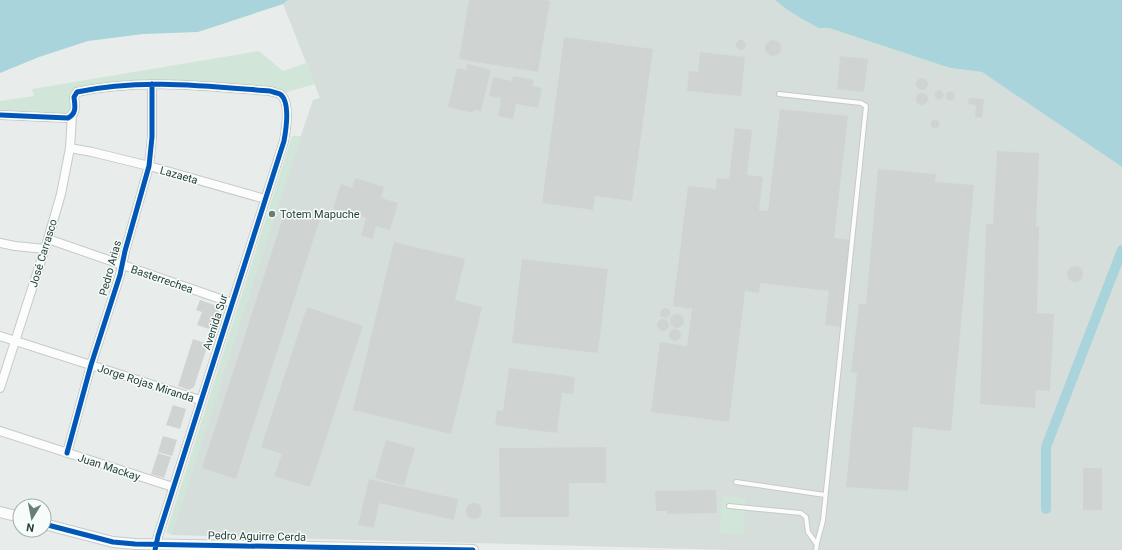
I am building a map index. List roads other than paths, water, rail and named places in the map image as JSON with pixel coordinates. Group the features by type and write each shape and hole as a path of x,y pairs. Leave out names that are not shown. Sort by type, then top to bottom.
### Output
{"street":[{"name":"Avenida Sur","path":"152,84 184,84 270,91 280,94 284,100 287,118 285,134 200,400 155,547"},
{"name":"José Carrasco","path":"0,388 45,249 61,194 70,148 72,115 76,106 74,97 77,92 114,86 152,84"},
{"name":"Pedro Arias","path":"67,453 91,365 120,275 149,166 152,137 152,84"},
{"path":"0,115 65,118 72,115"},
{"name":"Lazaeta","path":"70,148 149,166 265,199"},
{"name":"Basterrechea","path":"48,239 232,303"},
{"path":"0,243 45,249"},
{"name":"Jorge Rojas Miranda","path":"0,336 200,400"},
{"name":"Juan Mackay","path":"0,431 173,487"},
{"path":"0,512 12,516"},
{"name":"Pedro Aguirre Cerda","path":"52,526 113,542 155,547 473,550"}],"lane":[{"path":"779,94 861,103 866,106 821,532 816,543 816,550"},
{"path":"736,482 825,495"},
{"path":"729,506 801,513 806,517 808,532 816,543"}],"water":[{"path":"0,0 288,0 283,4 198,32 143,34 88,41 39,57 0,73"},
{"path":"775,0 1122,0 1122,167 982,72 950,68 829,28 819,28 786,9"}],"waterway":[{"path":"1046,509 1046,447 1122,250"}],"place":[{"name":"Totem Mapuche","path":"272,214"}]}
